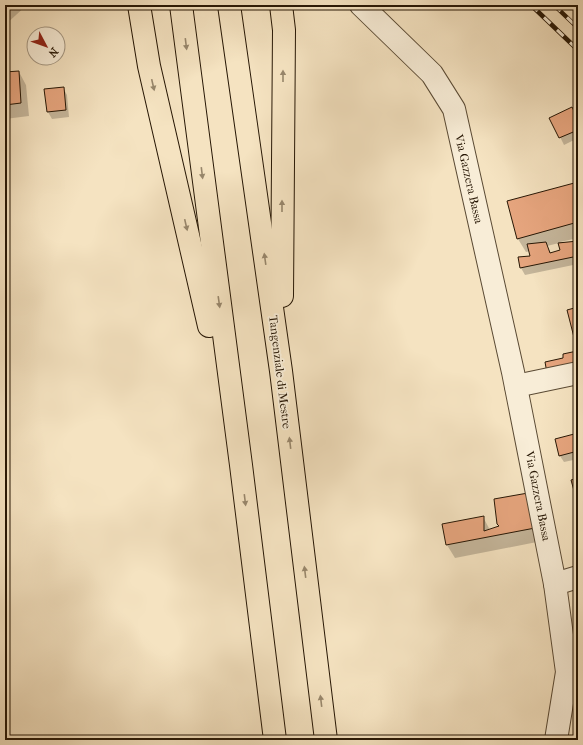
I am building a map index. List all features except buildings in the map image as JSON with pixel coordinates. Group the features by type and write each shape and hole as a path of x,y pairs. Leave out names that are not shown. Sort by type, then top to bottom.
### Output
{"highway":[{"path":"139,5 151,73 241,465"},
{"path":"181,5 275,740"},
{"name":"Tangenziale di Mestre","path":"230,5 281,371 326,740"},
{"path":"281,5 284,30 281,371"}],"street":[{"name":"Via Gazzera Bassa","path":"361,5 432,74 454,109 516,386 554,584 567,672 556,740"},
{"path":"516,386 578,373"},
{"path":"554,584 578,577"}],"railway":[{"path":"531,5 578,50"},
{"path":"554,5 578,28"}]}
